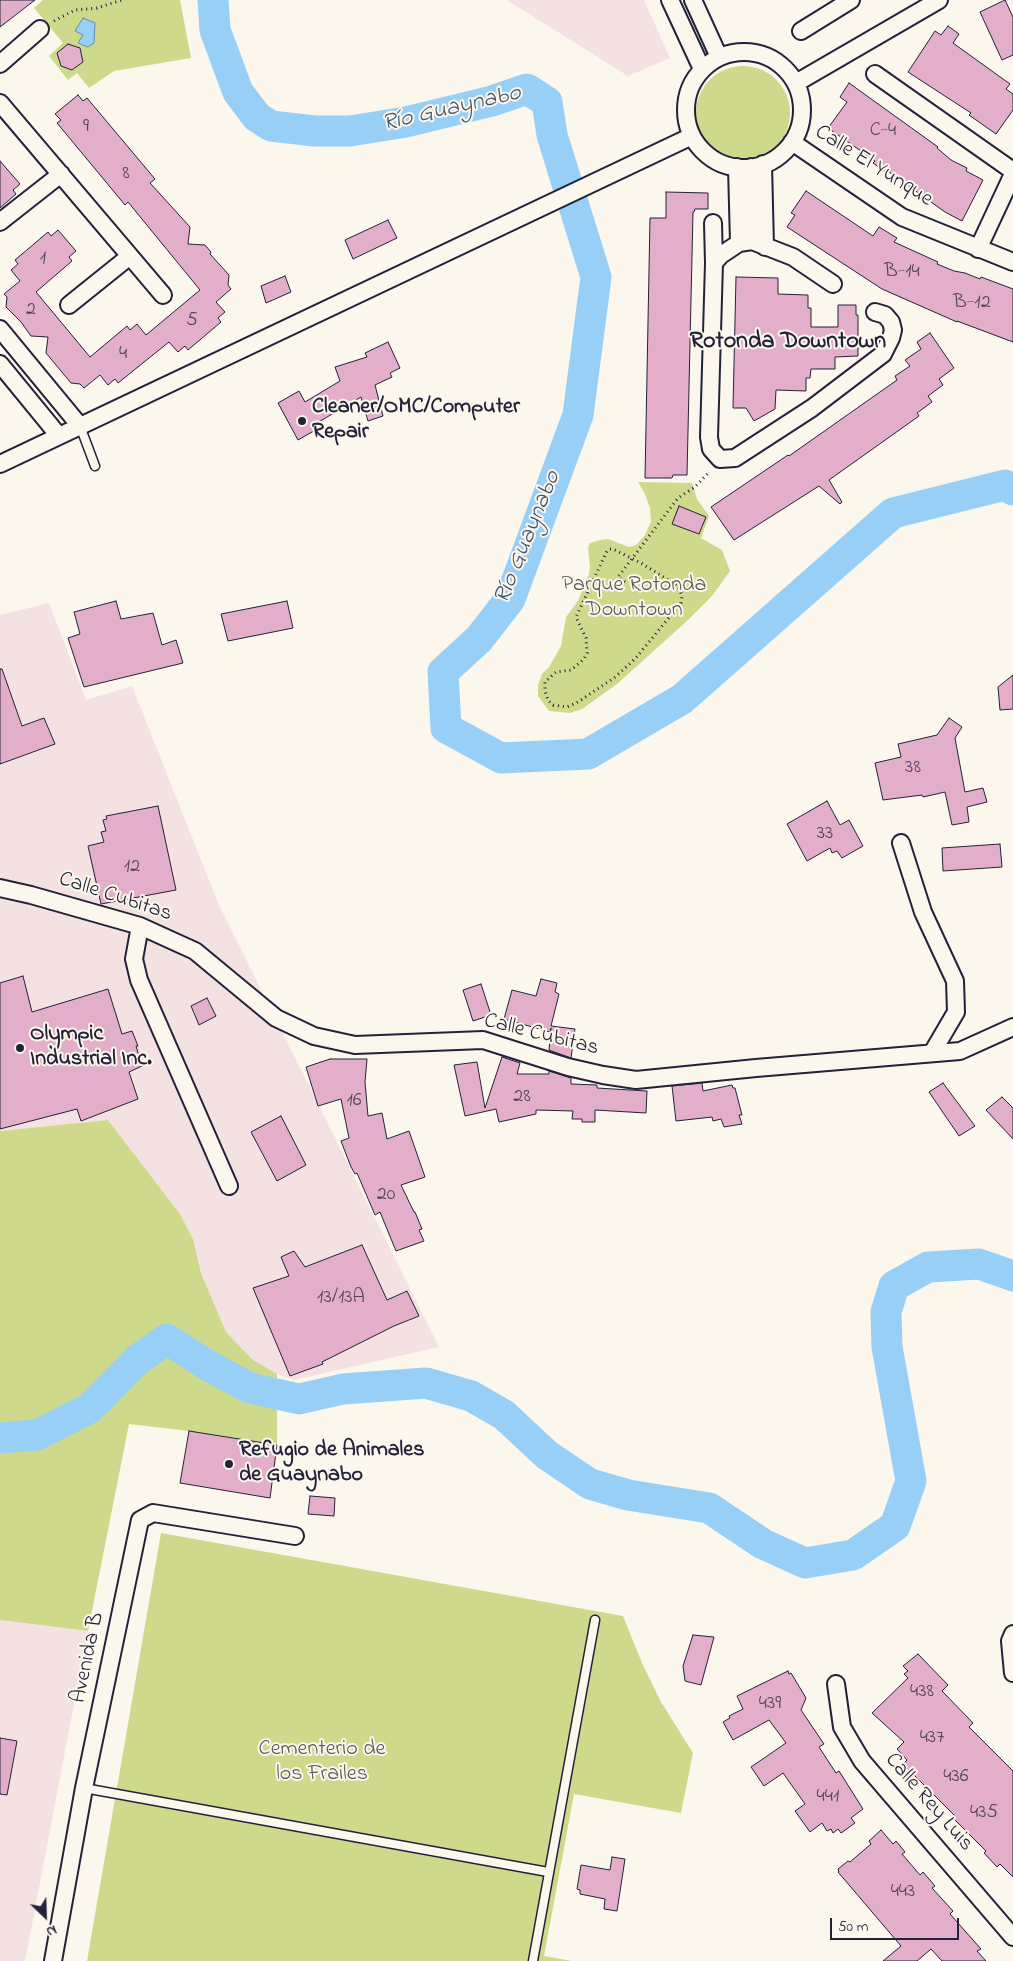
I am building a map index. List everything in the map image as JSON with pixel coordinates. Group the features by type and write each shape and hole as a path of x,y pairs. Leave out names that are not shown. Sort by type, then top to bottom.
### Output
{"street":[{"path":"670,0 702,69"},
{"path":"693,0 719,57"},
{"path":"801,31 851,0"},
{"path":"796,83 939,0"},
{"path":"0,64 40,30"},
{"path":"742,52 754,52 769,57 784,67 796,83 800,94 802,111 798,131 792,142 780,155 750,166 723,164 700,148 692,136 686,120 685,108 691,85 702,69 719,57 742,52"},
{"path":"876,74 1013,172 978,248"},
{"path":"0,103 163,295"},
{"path":"0,464 692,136"},
{"name":"Calle El Yunque","path":"792,142 902,217 1013,262"},
{"path":"750,166 752,244"},
{"path":"750,166 752,244"},
{"path":"0,222 60,174"},
{"path":"713,223 714,263 709,437 711,449 720,459 735,458 812,408 884,354 893,330 891,322 885,316 875,312"},
{"path":"714,263 721,255 752,244 793,257 833,284"},
{"path":"69,305 130,256"},
{"path":"0,329 80,426"},
{"path":"0,364 59,436"},
{"path":"901,843 923,912 955,981 956,1012 932,1053"},
{"name":"Calle Cubitas","path":"0,888 140,926 195,951 276,1018 314,1036 354,1045 483,1040 568,1067 636,1080 960,1051 1013,1026"},
{"path":"140,926 134,959 139,980 229,1186"},
{"name":"Avenida B","path":"53,1961 84,1788 140,1520 153,1513 295,1536"},
{"path":"1013,1634 1010,1641 1013,1674"},
{"name":"Calle Rey Luis","path":"836,1684 842,1727 862,1761 1013,1937"}],"lane":[{"path":"80,426 95,466"},
{"path":"533,1961 595,1620"},
{"path":"84,1788 548,1872"}],"path":[{"path":"40,30 68,12 97,8 119,0"},
{"path":"625,582 618,577 678,498 695,487 720,459"},
{"path":"613,549 633,559 678,586 682,596 681,603 636,658 614,678 572,704 559,707 553,706 548,700 545,682 556,672 571,670 584,659 587,653 586,638 576,617 607,551 613,549"}],"shaded area":[{"path":"507,0 644,0 670,58 628,76"},
{"path":"49,603 86,700 132,686 219,905 439,1347 294,1380 277,1374 253,1360 226,1332 201,1273 193,1239 180,1214 108,1120 0,1131 0,615"},
{"path":"0,1620 88,1631 25,1961 0,1961"}],"green space":[{"path":"43,0 180,0 191,58 114,71 89,88 77,73 68,80 49,56 63,43 34,8"},
{"path":"743,66 761,70 776,80 786,95 790,113 786,131 776,146 761,156 743,160 725,156 710,146 700,131 696,113 700,95 710,80 725,70"},
{"name":"Parque Rotonda Downtown","path":"638,482 692,483 697,499 709,516 701,538 722,550 730,571 712,596 687,621 617,684 582,709 570,713 549,711 538,696 538,685 542,674 549,667 561,646 566,617 578,601 589,574 588,548 590,543 608,539 629,547 636,545 645,535 651,522 650,508"},
{"path":"108,1120 180,1214 193,1239 201,1273 226,1332 253,1360 277,1374 277,1445 129,1424 88,1631 0,1620 0,1131"},
{"name":"Cementerio de los Frailes","path":"161,1533 623,1616 642,1663 661,1702 693,1753 681,1813 574,1794 544,1956 572,1961 87,1961"}],"water":[{"path":"83,18 95,23 94,43 88,47 78,43 83,35 75,31"}],"building":[{"path":"0,0 35,0 0,27"},
{"path":"1005,0 1013,17 1013,55 1002,60 980,12"},
{"path":"948,26 959,34 953,43 1010,84 1006,89 1013,94 1013,110 996,134 969,115 971,113 908,72 935,31 941,35"},
{"path":"68,44 80,48 83,62 72,70 61,66 57,53"},
{"path":"849,83 938,147 951,160 967,168 966,171 983,180 962,221 945,212 885,169 884,171 873,163 875,161 828,128 847,102 840,97"},
{"path":"78,95 83,101 87,98 155,179 150,183 190,227 188,244 205,245 211,252 210,254 229,275 228,285 231,289 216,302 225,312 218,318 221,322 188,350 185,346 178,352 169,342 118,383 115,379 108,385 100,375 84,388 80,384 71,383 46,353 48,337 31,336 21,322 6,307 7,297 4,294 20,281 11,270 18,264 15,260 48,232 51,236 58,230 76,251 69,257 72,261 36,292 90,357 127,326 130,330 137,324 146,335 200,290 128,202 125,205 57,123 61,120 55,114"},
{"path":"0,161 20,184 13,190 16,194 0,208"},
{"path":"806,191 873,236 879,227 897,238 894,242 938,262 937,264 1013,289 1013,342 957,322 882,289 787,227 795,215 791,213"},
{"path":"666,192 708,193 708,209 695,209 693,212 687,475 673,475 672,478 645,478 650,218 666,218"},
{"path":"388,220 397,238 353,259 345,240"},
{"path":"285,276 291,292 266,303 261,286"},
{"path":"736,277 778,278 778,294 808,295 808,308 811,308 811,327 838,327 838,305 856,305 856,315 858,315 858,356 835,357 835,369 811,369 810,378 806,378 806,391 776,390 775,409 754,421 746,408 733,408"},
{"path":"930,333 954,368 939,379 943,385 928,396 932,402 917,413 919,416 829,480 842,502 840,504 819,486 734,540 711,507 789,456 897,380 895,376 910,366 905,360 921,349 917,342"},
{"path":"388,342 400,368 390,373 392,377 375,385 383,416 368,421 361,397 317,423 319,428 298,440 278,403 299,391 305,402 340,381 335,367 367,357 365,353"},
{"path":"679,506 706,517 699,534 672,524"},
{"path":"116,601 121,619 153,613 162,645 176,640 183,663 84,687 68,638 80,634 74,612"},
{"path":"287,601 293,628 228,641 221,614"},
{"path":"0,669 2,669 22,726 44,718 55,744 0,764"},
{"path":"1013,675 1013,709 1000,710 998,687"},
{"path":"949,718 962,727 955,738 965,792 983,788 987,802 967,807 969,822 952,825 945,792 923,797 922,795 883,800 875,763 901,757 898,744 937,735"},
{"path":"827,801 840,825 849,820 863,846 842,858 837,851 832,853 830,848 807,861 787,824"},
{"path":"158,806 176,890 101,904 88,846 104,842 101,832 106,831 103,820 107,819 106,816"},
{"path":"1000,844 1002,867 943,871 942,848"},
{"path":"23,976 32,1012 108,989 122,1034 132,1031 138,1046 136,1046 142,1066 129,1072 138,1099 81,1121 77,1109 0,1129 0,983"},
{"path":"541,979 557,983 555,992 559,994 551,1026 575,1029 571,1058 549,1050 551,1028 550,1032 504,1019 512,990 536,996"},
{"path":"481,984 491,1015 473,1021 463,990"},
{"path":"207,998 216,1016 199,1025 191,1006"},
{"path":"502,1057 520,1063 517,1074 549,1074 549,1071 571,1078 571,1084 597,1085 597,1088 647,1091 646,1113 595,1110 595,1122 582,1122 582,1119 572,1119 573,1111 536,1110 536,1114 499,1122 496,1109 465,1116 454,1065 477,1062 485,1108"},
{"path":"330,1059 367,1059 365,1082 368,1116 382,1113 387,1139 409,1131 425,1177 401,1185 422,1229 419,1230 424,1241 396,1251 380,1212 375,1215 357,1173 355,1174 351,1167 341,1141 349,1138 341,1099 318,1106 306,1067"},
{"path":"702,1083 703,1091 732,1085 735,1088 742,1115 739,1115 742,1124 724,1127 721,1119 713,1121 712,1117 676,1121 672,1086"},
{"path":"943,1083 975,1126 959,1136 929,1092"},
{"path":"1002,1097 1013,1108 1013,1139 986,1110"},
{"path":"281,1116 306,1165 277,1181 251,1132"},
{"path":"362,1245 387,1300 407,1291 419,1316 394,1326 322,1362 323,1364 290,1376 253,1288 289,1276 281,1257 294,1251 305,1267"},
{"name":"Refugio de Animales de Guaynabo","path":"189,1431 277,1445 270,1498 180,1483"},
{"path":"310,1496 335,1498 334,1516 308,1514"},
{"path":"693,1635 714,1637 701,1685 685,1681 683,1666"},
{"path":"918,1654 948,1685 942,1691 973,1723 969,1727 1013,1771 1013,1877 1000,1864 997,1867 984,1853 986,1851 954,1819 956,1817 903,1764 907,1760 897,1749 904,1742 872,1713 908,1678 904,1674 908,1671 903,1666"},
{"path":"788,1671 806,1698 801,1710 824,1744 819,1747 836,1773 839,1771 863,1809 851,1818 855,1823 841,1833 838,1829 833,1833 831,1829 827,1831 822,1823 810,1832 795,1811 805,1804 783,1773 764,1786 751,1767 786,1743 769,1720 733,1740 723,1722 730,1718 729,1716 743,1709 737,1696"},
{"path":"0,1738 17,1741 7,1795 0,1794"},
{"path":"881,1830 893,1844 896,1841 905,1852 902,1854 920,1875 923,1872 935,1886 932,1888 953,1911 950,1914 981,1949 977,1951 986,1961 942,1961 931,1949 917,1961 883,1961 901,1946 838,1872 838,1869 848,1861 850,1862 871,1844 869,1841"},
{"path":"612,1857 625,1859 617,1911 604,1909 605,1899 580,1894 580,1890 577,1889 581,1865 610,1870"}],"waterway":[{"name":"Río Guaynabo","path":"213,0 215,30 238,92 257,117 271,126 315,131 350,131 406,122 492,101 527,89 547,102 552,135 596,277 578,415 510,599 479,639 443,672 446,728 501,758 588,754 682,699 893,513 1005,485 1013,490"},
{"path":"0,1438 37,1435 90,1408 137,1360 167,1339 207,1365 250,1388 299,1399 343,1389 426,1383 471,1396 504,1415 547,1455 590,1484 628,1495 709,1508 763,1544 805,1563 853,1555 895,1526 911,1481 887,1347 886,1312 894,1286 928,1267 979,1264 1013,1276"}],"place":[{"name":"Cleaner/OMC/Computer Repair","path":"302,421"},
{"name":"Olympic Industrial Inc.","path":"20,1048"},
{"name":"Refugio de Animales de Guaynabo","path":"229,1464"}],"district":[{"name":"Rotonda Downtown","path":"788,343"}]}
